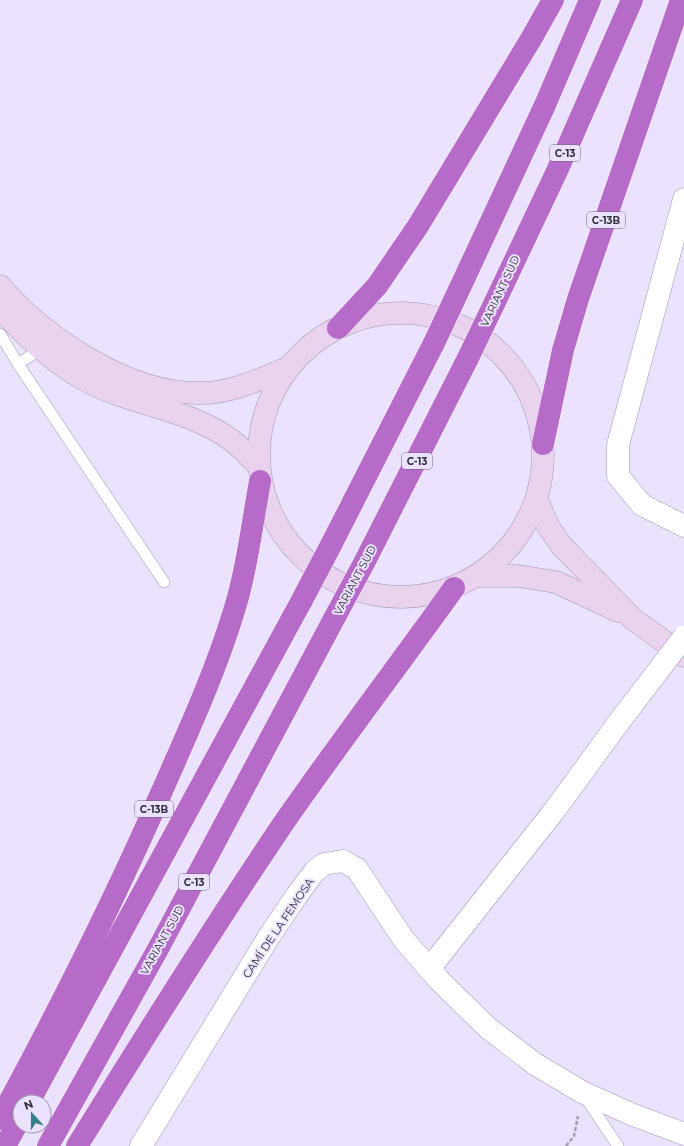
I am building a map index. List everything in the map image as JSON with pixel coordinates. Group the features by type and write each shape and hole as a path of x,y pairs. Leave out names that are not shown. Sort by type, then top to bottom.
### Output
{"highway":[{"path":"338,328 377,286 418,226 553,0"},
{"path":"34,1094 302,600 434,343 546,104 590,0"},
{"name":"VARIANT SUD","path":"48,1146 177,914 364,562 468,358 557,171 632,0"},
{"name":"C-13B","path":"543,444 563,350 578,299 681,0"},
{"name":"C-13B","path":"0,1119 106,912 142,837 202,701 234,609 242,580 259,473"},
{"path":"77,1146 179,982 251,871 360,713 454,588"},
{"path":"5,1146 12,1133"}],"main road":[{"path":"0,286 27,313 48,330 89,358 129,378 169,390 201,393 217,392 236,388 288,368"},
{"path":"0,308 43,351 64,367 101,388 184,417 218,432 231,440 259,473"},
{"path":"379,314 422,314 442,319 481,337 497,350 512,366 524,383 534,402 540,423 543,444 542,472 537,499 529,517 511,545 493,564 477,576 454,588 416,597 396,598 358,592 323,575 294,550 282,535 265,500 259,473 258,444 262,424 277,385 288,368 303,352 338,328 379,314"},
{"path":"43,351 54,351 66,356 90,370 125,387 151,392 169,390"},
{"path":"537,499 548,526 561,545 633,619 684,656"},
{"path":"477,576 518,576 556,582 633,619"}],"street":[{"path":"684,199 618,446 618,476 642,505 684,526"},
{"path":"429,969 554,811 684,637"},
{"name":"CAMÍ DE LA FEMOSA","path":"141,1146 270,935 297,895 315,871 324,864 343,861 357,869 404,940 429,969 488,1028 535,1064 582,1092 631,1114 684,1134"}],"lane":[{"path":"0,334 18,364 164,582"},
{"path":"18,364 33,354 43,351"},
{"path":"582,1092 618,1146"}],"path":[{"path":"566,1146 574,1136 582,1092"}]}
